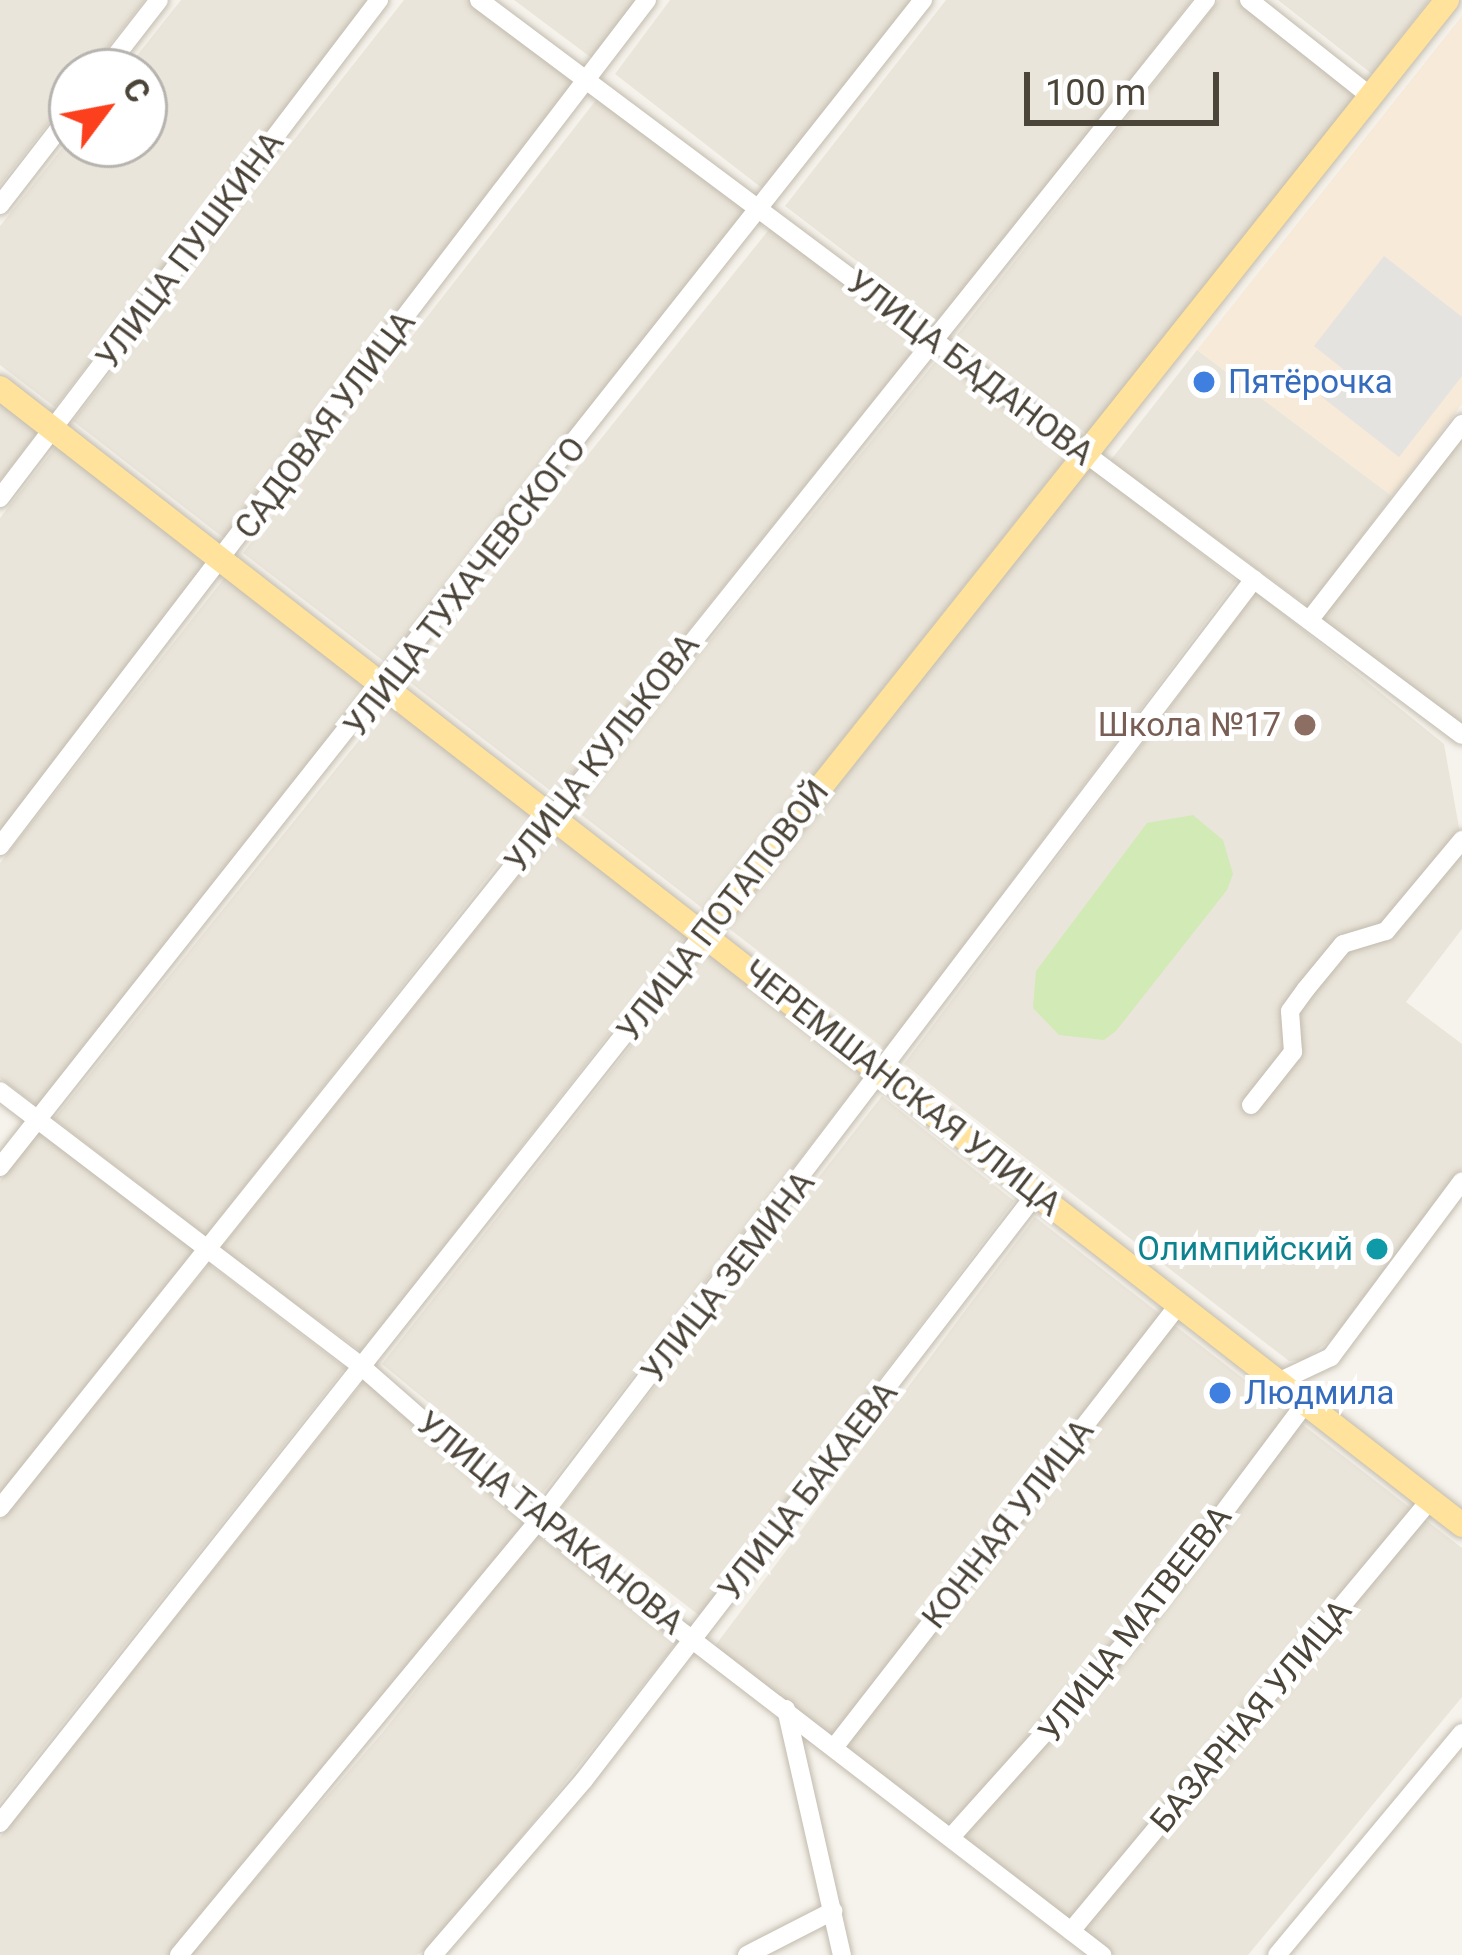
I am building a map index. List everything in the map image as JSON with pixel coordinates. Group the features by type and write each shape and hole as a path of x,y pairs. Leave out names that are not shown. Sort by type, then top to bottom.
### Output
{"main road":[{"name":"УЛИЦА ПОТАПОВОЙ","path":"706,932 1447,0"},
{"name":"ЧЕРЕМШАНСКАЯ УЛИЦА","path":"0,388 554,813 1462,1526"}],"street":[{"path":"122,48 159,0"},
{"name":"УЛИЦА ПУШКИНА","path":"0,499 379,0"},
{"name":"УЛИЦА БАДАНОВА","path":"479,0 1462,734"},
{"name":"САДОВАЯ УЛИЦА","path":"0,846 224,559 646,0"},
{"name":"УЛИЦА ТУХАЧЕВСКОГО","path":"0,1167 388,686 923,0"},
{"name":"УЛИЦА КУЛЬКОВА","path":"0,1508 930,337 1206,0"},
{"path":"1249,0 1370,96"},
{"path":"0,205 48,143"},
{"path":"1311,618 1462,424"},
{"name":"УЛИЦА ЗЕМИНА","path":"179,1955 538,1521 884,1076 1254,579"},
{"path":"1250,1105 1294,1052 1290,1011 1306,989 1343,944 1386,931 1462,840"},
{"name":"УЛИЦА ПОТАПОВОЙ","path":"0,1823 706,932"},
{"name":"УЛИЦА ТАРАКАНОВА","path":"0,1091 362,1367 538,1521 836,1745 1102,1955"},
{"path":"1280,1381 1330,1357 1462,1181"},
{"name":"УЛИЦА БАКАЕВА","path":"437,1953 693,1640 1035,1195"},
{"name":"КОННАЯ УЛИЦА","path":"836,1745 1180,1303"},
{"name":"УЛИЦА МАТВЕЕВА","path":"952,1836 1129,1640 1306,1402"},
{"name":"БАЗАРНАЯ УЛИЦА","path":"1071,1931 1430,1501"},
{"path":"786,1709 842,1955"},
{"path":"1277,1955 1462,1733"},
{"path":"747,1955 833,1912"}],"shaded area":[{"path":"0,0 145,0 107,48 48,48 48,124 0,185"},
{"path":"181,0 372,0 55,407 0,365 0,226 48,166 168,168 168,48 143,48"},
{"path":"404,0 470,0 581,83 225,539 73,421"},
{"path":"514,0 644,0 597,62"},
{"path":"670,0 918,0 767,192 615,74"},
{"path":"946,0 1192,0 941,325 785,206"},
{"path":"1219,0 1238,0 1359,95 1087,434 957,335"},
{"path":"1278,0 1429,0 1372,74"},
{"path":"1462,16 1462,404 1392,496 1197,350"},
{"path":"600,95 754,213 394,669 243,553"},
{"path":"771,227 923,339 556,795 407,680"},
{"path":"1384,256 1462,317 1462,376 1399,457 1322,397 1343,369 1314,346"},
{"path":"1197,350 1392,496 1309,607 1110,461"},
{"path":"943,352 1072,450 706,911 574,809"},
{"path":"0,402 38,432 0,481"},
{"path":"1462,432 1462,726 1319,617"},
{"path":"57,445 208,560 0,831 0,518"},
{"path":"1090,465 1236,581 886,1050 727,927"},
{"path":"226,576 371,688 37,1106 0,1078 0,863"},
{"path":"1256,592 1444,744 1462,844 1462,929 1406,1002 1462,1044 1462,1169 1334,1337 1304,1360 1289,1361 904,1064"},
{"path":"390,702 536,815 206,1236 54,1119"},
{"path":"556,829 686,935 362,1352 220,1249"},
{"path":"706,950 866,1073 541,1495 382,1364"},
{"path":"882,1096 1014,1201 700,1616 561,1508"},
{"path":"39,1131 197,1252 0,1495 0,1181"},
{"path":"1035,1217 1462,1548 1462,1697 1248,1955 1114,1955 715,1646"},
{"path":"209,1264 345,1368 0,1802 0,1521"},
{"path":"364,1381 533,1517 170,1955 0,1955 0,1837"},
{"path":"536,1535 678,1641 437,1943 417,1955 189,1955 383,1732"}],"green space":[{"path":"1193,815 1223,840 1233,874 1227,890 1116,1031 1104,1040 1059,1035 1033,1008 1036,971 1147,823"}],"place":[{"name":"Пятёрочка","path":"1204,382"},
{"name":"Школа №17","path":"1305,725"},
{"name":"Олимпийский","path":"1377,1249"},
{"name":"Людмила","path":"1220,1393"}]}
